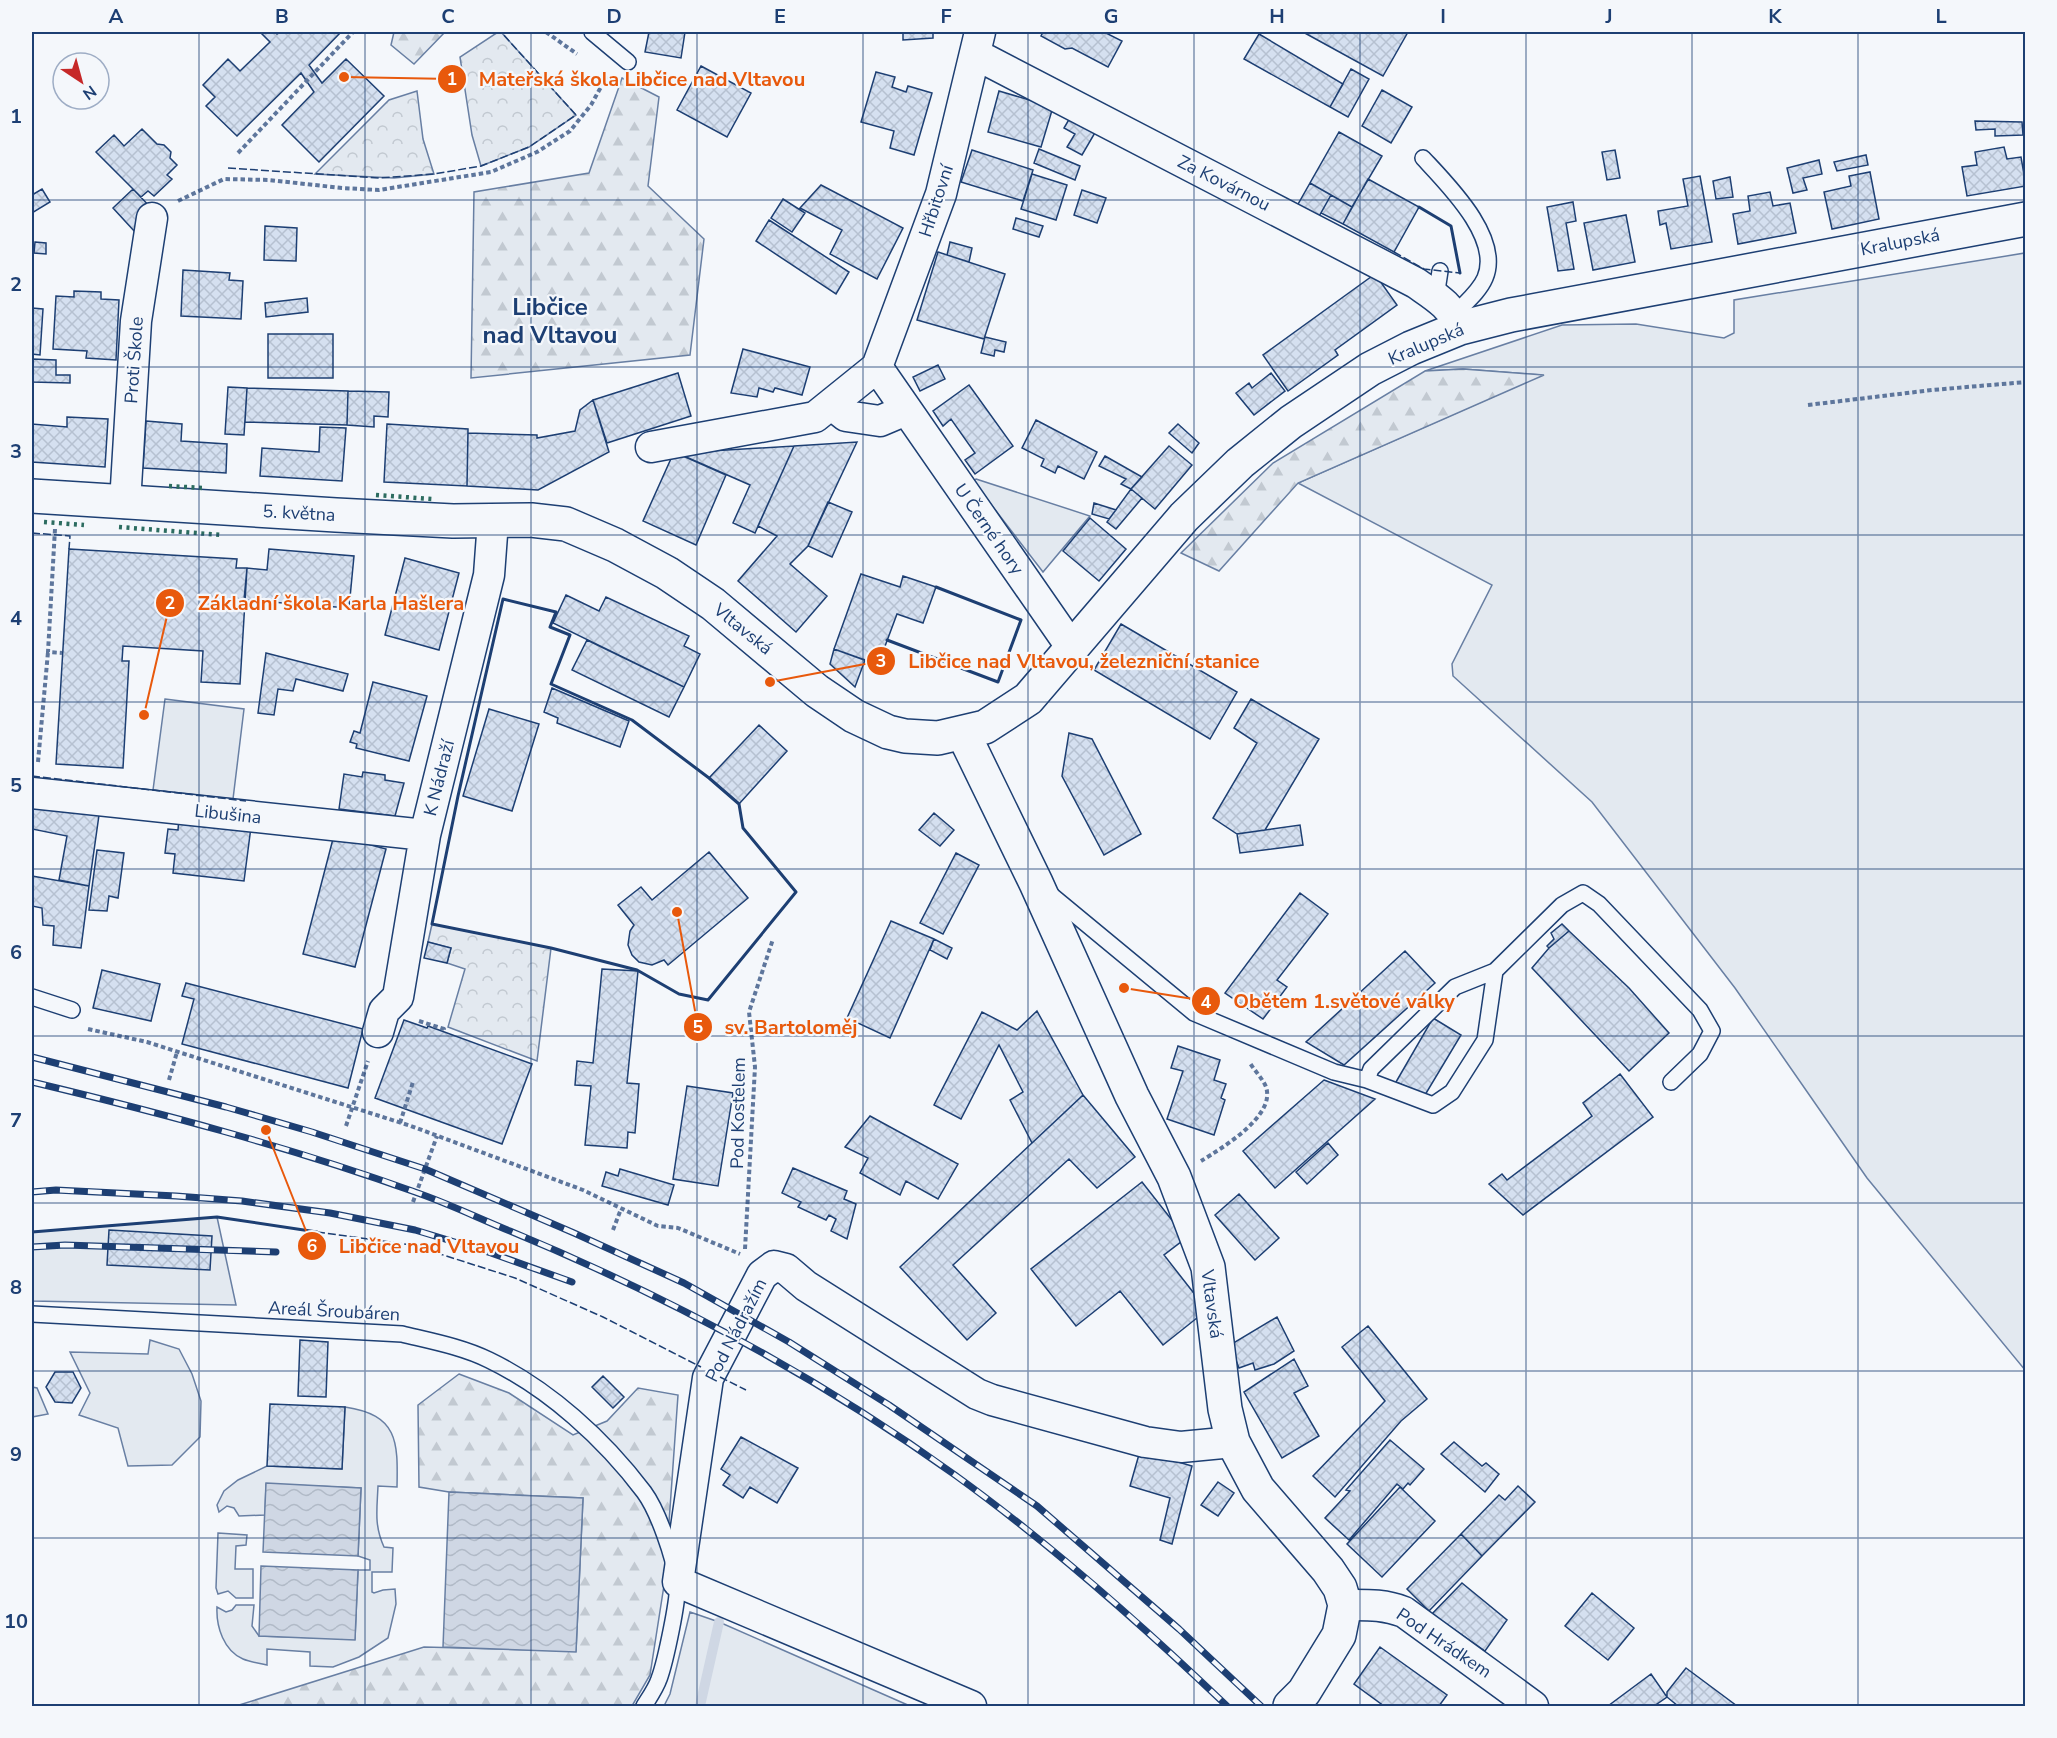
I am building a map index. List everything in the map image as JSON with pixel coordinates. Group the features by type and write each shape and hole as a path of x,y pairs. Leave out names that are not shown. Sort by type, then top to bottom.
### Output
{"street":[{"name":"Za Kovárnou","path":"978,43 1448,302"},
{"name":"Hřbitovní","path":"877,367 941,194 978,43"},
{"name":"Proti Škole","path":"125,503 136,321 152,218"},
{"name":"Kralupská","path":"963,733 985,726 1028,699 1184,517 1240,463 1291,422 1370,369 1411,348 1448,302 1511,315 2025,219"},
{"path":"651,447 815,417 877,367"},
{"name":"U Černé hory","path":"877,367 1072,648"},
{"path":"832,405 846,416 880,421 906,410"},
{"name":"5. května","path":"32,496 430,520 548,521 566,525"},
{"name":"K Nádraží","path":"378,1032 384,1011 399,997 425,835 489,575 493,521"},
{"name":"Vltavská","path":"566,525 615,545 686,585 721,610 817,691 854,716 888,732 905,736 938,738 963,733 1036,883 1132,1096 1174,1177 1208,1267 1225,1408 1233,1442 1258,1489 1328,1570 1340,1588 1345,1605"},
{"name":"Libušina","path":"34,793 425,835"},
{"name":"Pod Nádražím","path":"678,1582 708,1378 762,1275 774,1266 786,1269 806,1286 977,1394 992,1400 1144,1442 1181,1447 1233,1442"},
{"path":"678,1582 971,1707"},
{"path":"1290,1707 1304,1692 1339,1635 1345,1605"},
{"name":"Pod Hrádkem","path":"1345,1605 1382,1605 1404,1612 1533,1707"}],"lane":[{"path":"591,32 628,62"},
{"path":"1423,158 1467,209 1488,250 1489,264 1485,278 1477,290 1448,302"},
{"name":"Vltavská","path":"1036,883 1194,1013 1334,1072 1367,1080 1433,1105 1452,1092 1485,1040 1495,971"},
{"path":"1367,1080 1371,1069 1455,987 1495,971 1562,905 1583,893 1599,904 1700,1010 1712,1031 1700,1054 1671,1082"},
{"path":"32,997 72,1010"},
{"name":"Areál Šroubáren","path":"32,1314 402,1334 444,1344 488,1359 524,1379 602,1443 645,1494 665,1535 678,1582"},
{"path":"644,1707 659,1679 678,1582"}],"path":[{"path":"238,153 353,32"},
{"path":"152,218 179,200 224,179 269,180 379,190 491,172 537,152 570,131 591,105 607,76"},
{"path":"1808,405 1932,390 2025,382"},
{"path":"34,793 48,652 55,528"},
{"path":"48,652 62,653"},
{"name":"Pod Kostelem","path":"621,1209 658,1226 678,1228 744,1256 755,1067 749,1012 773,939"},
{"path":"1174,1177 1203,1160 1236,1136 1254,1122 1266,1106 1266,1087 1224,1025"},
{"path":"84,1028 147,1042 352,1107 583,1190 621,1209 613,1230"},
{"path":"346,1126 378,1032"},
{"path":"169,1080 177,1052"},
{"path":"400,1123 413,1082"},
{"path":"413,1202 437,1136"}],"green space":[{"path":"394,32 445,32 414,64 391,45"},
{"path":"501,32 576,115 529,147 481,166 472,135 460,57"},
{"path":"622,78 659,97 648,186 704,239 690,355 471,378 474,192 589,173"},
{"path":"417,91 423,139 434,174 394,178 315,174 389,100"},
{"path":"2025,253 2025,1370 1867,1178 1735,988 1592,802 1453,676 1452,664 1492,585 1298,483 1542,375 1463,369 1425,371 1562,325 1636,324 1724,338 1734,333 1734,300"},
{"path":"1463,369 1544,375 1298,483 1219,571 1181,553 1273,463 1425,371"},
{"path":"976,479 1090,516 1043,572 973,481"},
{"path":"165,699 244,709 233,799 153,790"},
{"path":"432,924 551,948 537,1061 448,1027 465,969 447,963 451,948 428,942"},
{"path":"217,1217 236,1305 32,1301 32,1232"},
{"path":"150,1340 179,1349 192,1374 201,1401 200,1437 172,1465 128,1466 118,1428 79,1415 90,1393 70,1352 148,1354"},
{"path":"459,1374 509,1393 573,1435 607,1421 638,1388 678,1395 665,1579 650,1675 632,1706 236,1706 424,1647 576,1651 583,1498 449,1492 419,1487 418,1405"},
{"path":"32,1387 37,1388 48,1414 32,1417"},
{"path":"345,1407 376,1416 385,1424 395,1444 397,1487 378,1486 377,1510 377,1524 384,1547 393,1548 392,1572 372,1572 372,1592 395,1589 396,1604 388,1638 359,1657 333,1667 310,1666 310,1652 267,1649 267,1665 243,1659 231,1650 222,1638 217,1607 226,1612 232,1610 236,1605 254,1605 252,1626 259,1636 355,1639 358,1570 370,1570 370,1560 358,1556 361,1488 266,1484 265,1515 239,1516 234,1508 227,1506 219,1512 217,1505 224,1491 238,1480 267,1466 342,1469"},
{"path":"218,1533 247,1535 246,1545 236,1546 235,1569 253,1569 253,1598 236,1598 228,1591 218,1594 216,1588"},
{"path":"690,1612 719,1622 910,1706 664,1706 670,1694"}],"water":[{"path":"266,1483 361,1488 358,1556 263,1552"},
{"path":"449,1492 583,1498 576,1652 443,1647"},
{"path":"261,1566 358,1570 355,1640 259,1636"}],"building":[{"path":"260,32 277,34 279,32 341,32 309,65 322,83 346,59 384,96 319,162 282,125 314,92 301,73 237,136 206,106 215,97 203,85 228,59 240,71 270,42"},
{"path":"649,32 685,32 681,58 645,52"},
{"path":"903,32 933,32 933,38 903,40"},
{"path":"1043,32 1104,32 1122,41 1108,67 1072,48 1065,49 1041,36"},
{"path":"1303,32 1408,32 1383,76"},
{"path":"1259,34 1343,84 1330,107 1244,59"},
{"path":"701,66 751,93 727,137 677,110"},
{"path":"1351,69 1369,79 1348,117 1330,107"},
{"path":"876,72 895,77 892,87 906,92 908,86 932,93 914,155 890,148 894,131 861,122"},
{"path":"1382,90 1412,107 1391,143 1362,126"},
{"path":"999,91 1053,107 1041,147 988,132"},
{"path":"1071,116 1096,131 1082,155 1067,147 1075,134 1064,128"},
{"path":"1975,121 2022,122 2023,135 1995,136 1995,129 1976,130"},
{"path":"142,129 157,144 164,145 171,152 170,158 177,165 167,175 172,179 154,196 148,191 141,197 96,152 114,135 124,146"},
{"path":"1339,132 1382,156 1352,207 1310,183"},
{"path":"2004,147 2007,159 2021,157 2026,186 1967,196 1962,167 1977,165 1975,152"},
{"path":"1039,149 1080,166 1075,180 1034,163"},
{"path":"972,150 1033,170 1023,201 961,182"},
{"path":"1615,150 1620,178 1607,180 1602,152"},
{"path":"1866,155 1868,165 1837,171 1834,162"},
{"path":"1819,160 1822,174 1803,178 1807,190 1793,193 1787,168"},
{"path":"1870,172 1879,219 1832,229 1824,192 1851,186 1849,176"},
{"path":"1032,174 1067,185 1056,220 1021,209"},
{"path":"1700,176 1712,242 1671,249 1666,223 1660,225 1658,211 1688,206 1683,179"},
{"path":"1730,177 1733,197 1716,199 1713,181"},
{"path":"1368,179 1419,207 1394,252 1343,224"},
{"path":"1310,183 1331,195 1318,218 1297,206"},
{"path":"821,185 903,228 877,279 830,254 842,230 800,208"},
{"path":"42,189 50,202 32,213 32,195"},
{"path":"133,189 155,212 135,232 113,208"},
{"path":"1082,190 1106,198 1097,223 1074,215"},
{"path":"1770,192 1773,206 1790,203 1796,233 1738,244 1733,214 1750,211 1748,196"},
{"path":"1331,195 1352,207 1343,224 1321,213"},
{"path":"783,199 805,213 792,232 771,218"},
{"path":"1573,202 1576,221 1566,223 1574,269 1558,271 1547,207"},
{"path":"1626,215 1635,262 1593,270 1584,223"},
{"path":"1016,218 1043,226 1039,237 1013,229"},
{"path":"769,220 849,272 836,294 756,241"},
{"path":"265,226 297,228 296,261 264,260"},
{"path":"35,242 46,243 46,254 34,253"},
{"path":"950,242 972,248 969,262 947,255"},
{"path":"938,252 1005,274 984,339 917,320"},
{"path":"183,270 230,273 229,280 243,281 241,319 181,316"},
{"path":"1375,274 1397,305 1335,350 1338,355 1288,391 1263,355"},
{"path":"74,291 101,292 101,299 119,300 116,360 86,358 87,351 53,349 56,296 74,297"},
{"path":"307,298 308,312 266,317 265,303"},
{"path":"32,308 43,309 40,355 32,354"},
{"path":"268,334 333,334 333,378 268,378"},
{"path":"985,337 1006,342 1004,352 995,350 994,356 981,353"},
{"path":"743,349 810,367 802,395 775,388 773,392 759,388 757,397 731,393"},
{"path":"32,359 56,360 56,375 70,375 70,383 32,382"},
{"path":"938,365 945,379 920,391 913,377"},
{"path":"678,373 691,416 607,443 593,400"},
{"path":"1271,373 1285,391 1254,415 1236,393 1249,383 1252,388"},
{"path":"969,385 1013,446 975,474 965,460 975,453 951,419 943,426 933,411"},
{"path":"228,387 247,388 244,435 225,434"},
{"path":"247,388 348,391 347,425 245,422"},
{"path":"348,391 389,392 388,417 374,416 374,427 347,425"},
{"path":"593,400 609,452 538,490 467,486 468,433 537,435 537,438 575,431 580,410"},
{"path":"67,417 108,419 105,467 32,462 32,424 67,427"},
{"path":"1036,420 1097,452 1084,479 1058,466 1055,473 1041,466 1044,459 1022,448"},
{"path":"146,421 182,424 181,441 227,444 226,473 143,468"},
{"path":"387,424 468,429 467,486 384,482"},
{"path":"1178,424 1199,443 1192,453 1169,433"},
{"path":"320,427 346,428 342,481 260,476 262,448 319,452"},
{"path":"857,442 808,546 790,564 827,596 796,632 738,581 777,536 758,526 794,446"},
{"path":"794,446 755,533 733,523 750,485 677,453"},
{"path":"1169,446 1192,465 1155,509 1131,489"},
{"path":"674,452 726,475 696,545 643,521"},
{"path":"1105,456 1142,477 1131,489 1121,484 1126,479 1099,466"},
{"path":"1131,489 1142,498 1116,529 1107,522"},
{"path":"828,502 852,512 832,557 808,546"},
{"path":"1094,503 1116,510 1109,519 1092,514"},
{"path":"1090,518 1126,549 1099,581 1063,551"},
{"path":"69,549 237,559 236,568 247,568 240,684 201,682 203,651 123,646 122,661 129,661 123,768 56,764"},
{"path":"269,549 354,556 349,608 244,600 247,568 267,570"},
{"path":"405,558 459,573 439,650 385,635"},
{"path":"861,574 900,587 903,576 936,587 923,623 897,614 878,665 834,649"},
{"path":"566,595 599,611 606,597 689,636 684,646 700,654 684,687 553,623"},
{"path":"1121,624 1237,692 1210,739 1094,670"},
{"path":"587,640 684,687 669,717 572,670"},
{"path":"834,649 865,660 855,687 830,664"},
{"path":"266,653 348,674 343,691 296,679 293,691 278,689 274,715 258,713"},
{"path":"373,682 427,696 409,761 356,748 357,744 350,742 354,731 360,733"},
{"path":"552,688 629,721 620,747 557,723 558,718 544,712"},
{"path":"1251,699 1319,739 1265,830 1237,834 1213,818 1257,743 1234,728"},
{"path":"489,709 539,724 512,811 463,796"},
{"path":"759,725 787,751 739,804 709,778"},
{"path":"1069,733 1092,739 1141,834 1104,855 1062,776"},
{"path":"363,772 385,775 385,780 404,783 395,816 339,809 344,774 362,777"},
{"path":"32,801 100,808 89,886 59,880 67,836 32,829"},
{"path":"934,813 954,830 940,846 919,830"},
{"path":"179,818 251,827 244,881 173,873 175,854 165,853 168,829 178,830"},
{"path":"1300,825 1303,845 1240,853 1237,834"},
{"path":"334,835 386,849 355,967 303,954"},
{"path":"97,850 124,853 118,898 109,896 107,911 89,910"},
{"path":"709,852 748,898 668,965 664,960 652,965 639,962 632,955 628,945 630,931 634,925 618,905 641,887 652,900"},
{"path":"956,853 979,865 943,934 920,923"},
{"path":"32,876 89,886 81,948 53,945 54,926 43,925 42,908 32,906"},
{"path":"1300,893 1328,914 1277,980 1287,987 1263,1019 1225,993"},
{"path":"891,921 934,939 890,1038 847,1018"},
{"path":"1562,924 1569,931 1549,948 1547,946 1554,939 1551,933"},
{"path":"1569,931 1629,988 1669,1033 1629,1071 1532,968 1549,948"},
{"path":"934,939 952,948 947,959 930,950"},
{"path":"428,942 451,948 447,963 424,958"},
{"path":"1405,951 1435,983 1344,1065 1306,1042"},
{"path":"602,969 638,971 627,1083 639,1084 635,1133 628,1132 627,1148 585,1145 591,1086 575,1085 577,1061 593,1063"},
{"path":"102,970 160,984 151,1021 93,1008"},
{"path":"186,983 363,1029 348,1088 182,1044 194,999 182,996"},
{"path":"1037,1011 1083,1095 1032,1143 1010,1100 1023,1092 999,1045 961,1119 934,1105 982,1012 1017,1030"},
{"path":"1433,1018 1461,1035 1425,1095 1396,1082"},
{"path":"404,1020 427,1028 428,1026 532,1064 502,1144 375,1098"},
{"path":"1178,1046 1220,1060 1214,1080 1226,1084 1221,1098 1225,1100 1214,1135 1167,1119 1183,1071 1171,1068"},
{"path":"1620,1074 1653,1117 1523,1215 1489,1184 1502,1174 1507,1180 1592,1116 1583,1103"},
{"path":"1324,1080 1375,1099 1275,1188 1243,1151"},
{"path":"687,1086 733,1093 718,1186 673,1179"},
{"path":"1083,1095 1135,1157 1097,1188 1069,1159 953,1265 996,1313 967,1340 900,1267"},
{"path":"870,1116 958,1164 938,1199 906,1181 900,1195 860,1173 868,1158 845,1147"},
{"path":"1328,1143 1338,1155 1307,1184 1296,1172"},
{"path":"793,1168 847,1191 844,1199 856,1204 847,1239 831,1231 836,1219 829,1215 826,1220 798,1207 801,1202 782,1193"},
{"path":"620,1169 674,1185 668,1205 602,1186 606,1172 618,1176"},
{"path":"1142,1182 1186,1238 1164,1255 1207,1310 1163,1345 1120,1291 1076,1326 1031,1269"},
{"path":"1239,1194 1279,1238 1255,1260 1215,1215"},
{"path":"109,1230 212,1236 210,1270 107,1265"},
{"path":"1277,1317 1294,1351 1274,1364 1255,1370 1253,1363 1239,1368 1230,1345"},
{"path":"1368,1326 1427,1399 1401,1421 1335,1497 1313,1476 1385,1401 1342,1347"},
{"path":"300,1340 328,1342 326,1397 298,1396"},
{"path":"1294,1359 1308,1386 1294,1393 1319,1436 1282,1458 1244,1392"},
{"path":"55,1372 73,1372 81,1388 72,1403 55,1402 46,1387"},
{"path":"603,1376 624,1397 613,1408 592,1387"},
{"path":"270,1404 345,1407 342,1469 267,1466"},
{"path":"741,1437 798,1468 777,1503 750,1487 743,1498 723,1485 730,1475 721,1469"},
{"path":"1390,1440 1424,1469 1410,1485 1408,1483 1403,1489 1397,1484 1349,1540 1325,1518 1350,1491 1346,1490"},
{"path":"1454,1442 1482,1466 1486,1463 1499,1474 1485,1492 1441,1454"},
{"path":"1140,1451 1192,1466 1172,1544 1160,1540 1170,1498 1130,1486"},
{"path":"1218,1482 1234,1493 1218,1516 1201,1505"},
{"path":"1518,1486 1535,1502 1482,1556 1461,1534 1499,1495 1505,1500"},
{"path":"1400,1487 1435,1521 1382,1577 1347,1544"},
{"path":"1461,1534 1482,1556 1429,1611 1407,1589"},
{"path":"1462,1583 1507,1620 1485,1651 1432,1614"},
{"path":"1592,1593 1634,1628 1608,1660 1565,1626"},
{"path":"1380,1647 1447,1695 1439,1706 1384,1706 1354,1684"},
{"path":"1686,1668 1737,1706 1678,1706 1667,1697 1667,1692"},
{"path":"1651,1674 1667,1697 1654,1706 1608,1706"}],"waterway":[{"path":"700,1706 719,1622"}],"railway":[{"path":"32,1057 226,1107 425,1169 684,1283 789,1342 889,1405 1037,1506 1179,1629 1261,1706"},
{"path":"32,1082 225,1132 321,1160 415,1192 569,1256 740,1340 849,1404 903,1439 991,1502 1095,1586 1227,1706"},
{"path":"32,1192 56,1190 176,1196 242,1201 330,1213 415,1230 491,1253 572,1282"},
{"path":"32,1247 65,1245 276,1252"}],"hedge":[{"path":"169,486 202,488"},
{"path":"376,495 432,499"},
{"path":"44,522 84,525"},
{"path":"119,527 222,535"}],"fence":[{"path":"228,168 379,178 434,174 481,166 529,147 576,115 501,32"},
{"path":"1394,252 1424,269 1460,273"},
{"path":"32,533 70,536 69,549"},
{"path":"32,776 246,801"},
{"path":"317,1232 412,1245 515,1278 603,1317 701,1367"},
{"path":"720,1377 746,1390"}],"wall":[{"path":"1419,207 1451,226 1460,273"},
{"path":"887,640 998,682 1021,620 936,587"},
{"path":"503,599 556,612 550,627 570,635 551,684 632,720 709,778 739,804 743,828 796,892 708,1000 679,994 637,970 551,948 432,924 458,796 503,599"},
{"path":"32,1232 217,1217 317,1232"}],"place":[{"name":"Mateřská škola Libčice nad Vltavou","path":"344,77"},
{"name":"Libčice nad Vltavou, železniční stanice","path":"770,682"},
{"name":"Základní škola Karla Hašlera","path":"144,715"},
{"name":"sv. Bartoloměj","path":"677,912"},
{"name":"Obětem 1.světové války","path":"1124,988"},
{"name":"Libčice nad Vltavou","path":"266,1130"}],"district":[{"name":"Libčice nad Vltavou","path":"550,321"}]}
